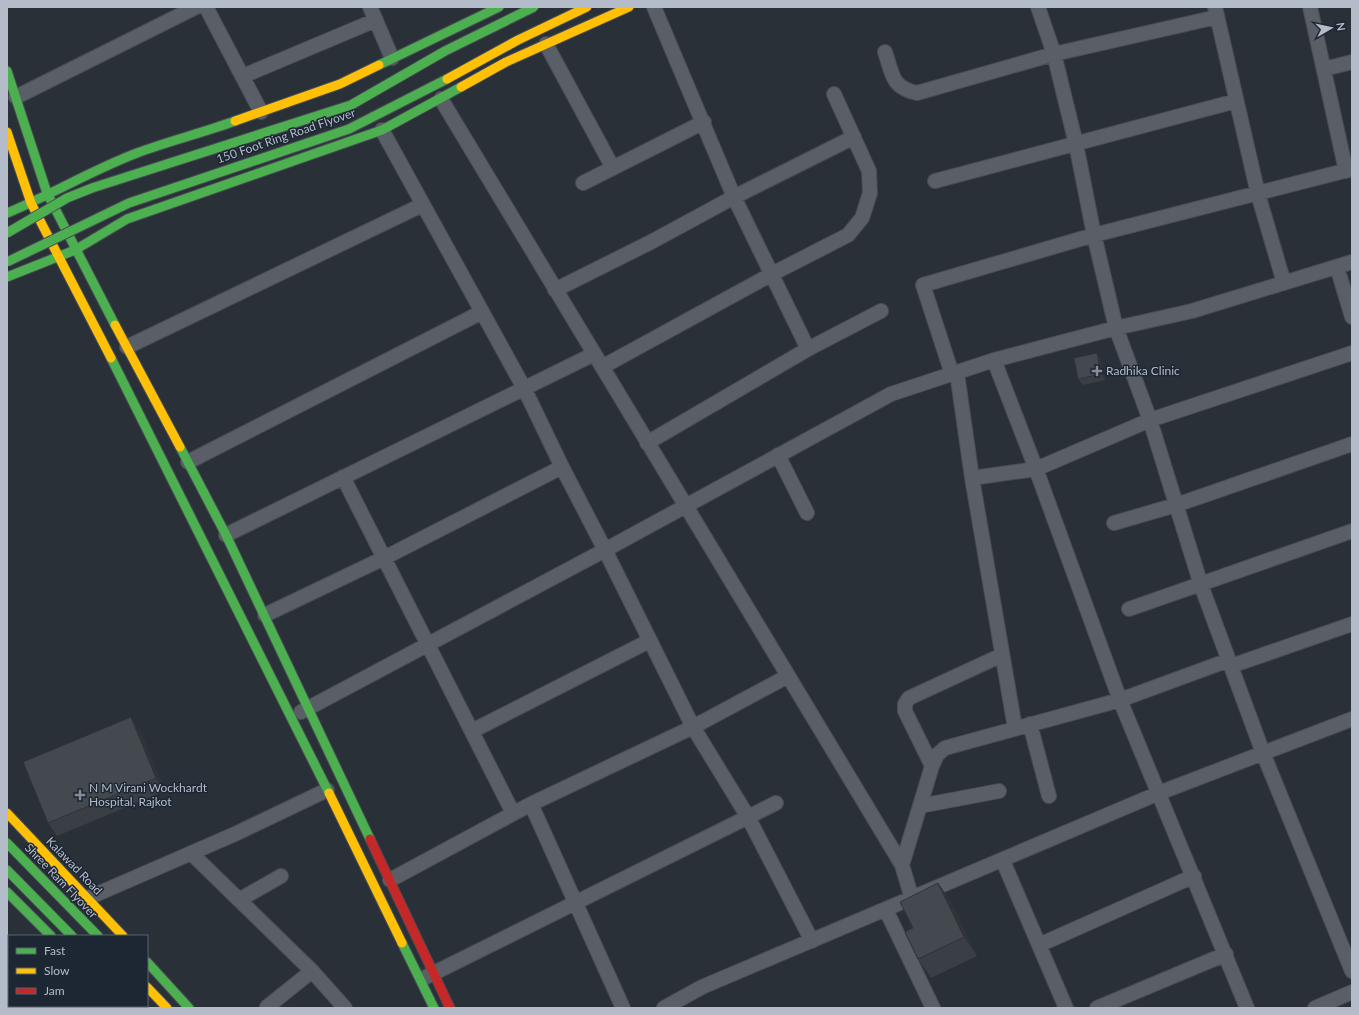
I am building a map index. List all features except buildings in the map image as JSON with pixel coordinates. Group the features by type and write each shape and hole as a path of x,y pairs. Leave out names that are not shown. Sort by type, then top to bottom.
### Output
{"main road":[{"path":"7,213 31,203 47,193 137,153 340,84 499,7"},
{"name":"150 Foot Ring Road Flyover","path":"7,233 67,198 92,188 351,105 445,51 534,7"},
{"name":"150 Foot Ring Road Flyover","path":"7,262 129,204 349,129 409,100 518,40 587,7"},
{"path":"7,277 75,250 127,219 300,160 382,130 506,62 630,7"},
{"path":"7,71 47,193 75,250 226,535 450,1008"},
{"path":"7,132 31,203 292,717 434,1008"},
{"name":"Kalawad Road","path":"7,813 122,935"},
{"name":"Shree Ram Flyover","path":"7,843 97,935"},
{"path":"7,870 71,935"},
{"path":"7,892 43,934"},
{"path":"148,963 190,1008"},
{"path":"148,988 167,1008"}],"street":[{"path":"16,97 196,7"},
{"path":"206,7 261,112"},
{"path":"370,7 392,58"},
{"path":"654,7 704,122 734,197 808,349"},
{"path":"1038,7 1054,54 1076,144 1094,235 1116,328 1150,420 1201,585 1263,753 1352,971"},
{"path":"1015,728 954,373 923,285 1094,235 1349,170 1310,7"},
{"path":"885,52 896,84 906,91 917,94 1054,54 1216,12 1258,194 1284,283"},
{"path":"243,76 376,20"},
{"path":"546,44 613,168"},
{"path":"1324,69 1352,62"},
{"path":"602,368 772,274 848,235 862,218 870,193 869,171 834,94"},
{"path":"441,98 555,290 902,865 912,899"},
{"path":"935,181 1236,101"},
{"path":"583,183 704,122"},
{"path":"382,130 524,388 692,727 748,817 812,941"},
{"path":"555,290 651,242 734,197 854,137"},
{"path":"127,347 422,205"},
{"path":"292,717 428,643 605,550 891,394 994,360 1116,328 1192,311 1352,262"},
{"path":"1337,267 1352,317"},
{"path":"647,443 808,349 881,311"},
{"path":"188,462 482,312"},
{"path":"972,478 1036,470 1150,420 1352,353"},
{"path":"226,535 594,354"},
{"path":"994,360 1120,700 1194,876 1247,1008"},
{"path":"1114,523 1176,506 1352,444"},
{"path":"778,455 808,512"},
{"path":"265,615 384,558 562,467"},
{"path":"343,477 513,813"},
{"path":"1128,609 1201,585 1352,531"},
{"path":"902,865 932,766 937,755 945,748 1120,700 1352,624"},
{"path":"472,731 649,641"},
{"path":"932,766 905,711 905,704 909,698 1002,655"},
{"path":"390,880 513,813 692,727 788,676"},
{"path":"664,1008 702,988 1003,861 1159,793 1352,720"},
{"path":"1030,724 1049,796"},
{"path":"88,898 191,853 327,790"},
{"path":"920,806 999,791"},
{"path":"420,981 776,803"},
{"path":"531,804 623,1008"},
{"path":"191,853 312,971 345,1008"},
{"path":"1003,861 1066,1008"},
{"path":"239,900 281,876"},
{"path":"1039,944 1194,876"},
{"path":"886,910 933,1008"},
{"path":"1097,1008 1226,954"},
{"path":"267,1007 312,971"},
{"path":"1315,1008 1352,992"}],"traffic: fast":[{"path":"379,65 499,7"},
{"path":"7,233 67,198 92,188 351,105 445,51 534,7"},
{"path":"7,71 47,193 115,325"},
{"path":"7,262 129,203 349,129 447,79"},
{"path":"7,277 75,250 127,219 382,130 461,87"},
{"path":"7,213 120,160 235,121"},
{"path":"111,358 329,793"},
{"path":"180,447 226,535 370,839"},
{"path":"7,843 97,935"},
{"path":"7,870 71,935"},
{"path":"7,892 50,935"},
{"path":"402,943 434,1008"},
{"path":"148,963 189,1008"}],"traffic: slow":[{"path":"447,79 518,40 587,7"},
{"path":"461,87 506,62 629,7"},
{"path":"235,121 340,84 379,65"},
{"path":"7,132 31,203 111,358"},
{"path":"115,325 180,447"},
{"path":"329,793 402,943"},
{"path":"7,813 122,935"},
{"path":"148,988 167,1008"}],"traffic: jam":[{"path":"370,839 450,1008"}],"place":[{"name":"Radhika Clinic","path":"1097,371"},
{"name":"N M Virani Wockhardt Hospital, Rajkot","path":"80,795"}]}
